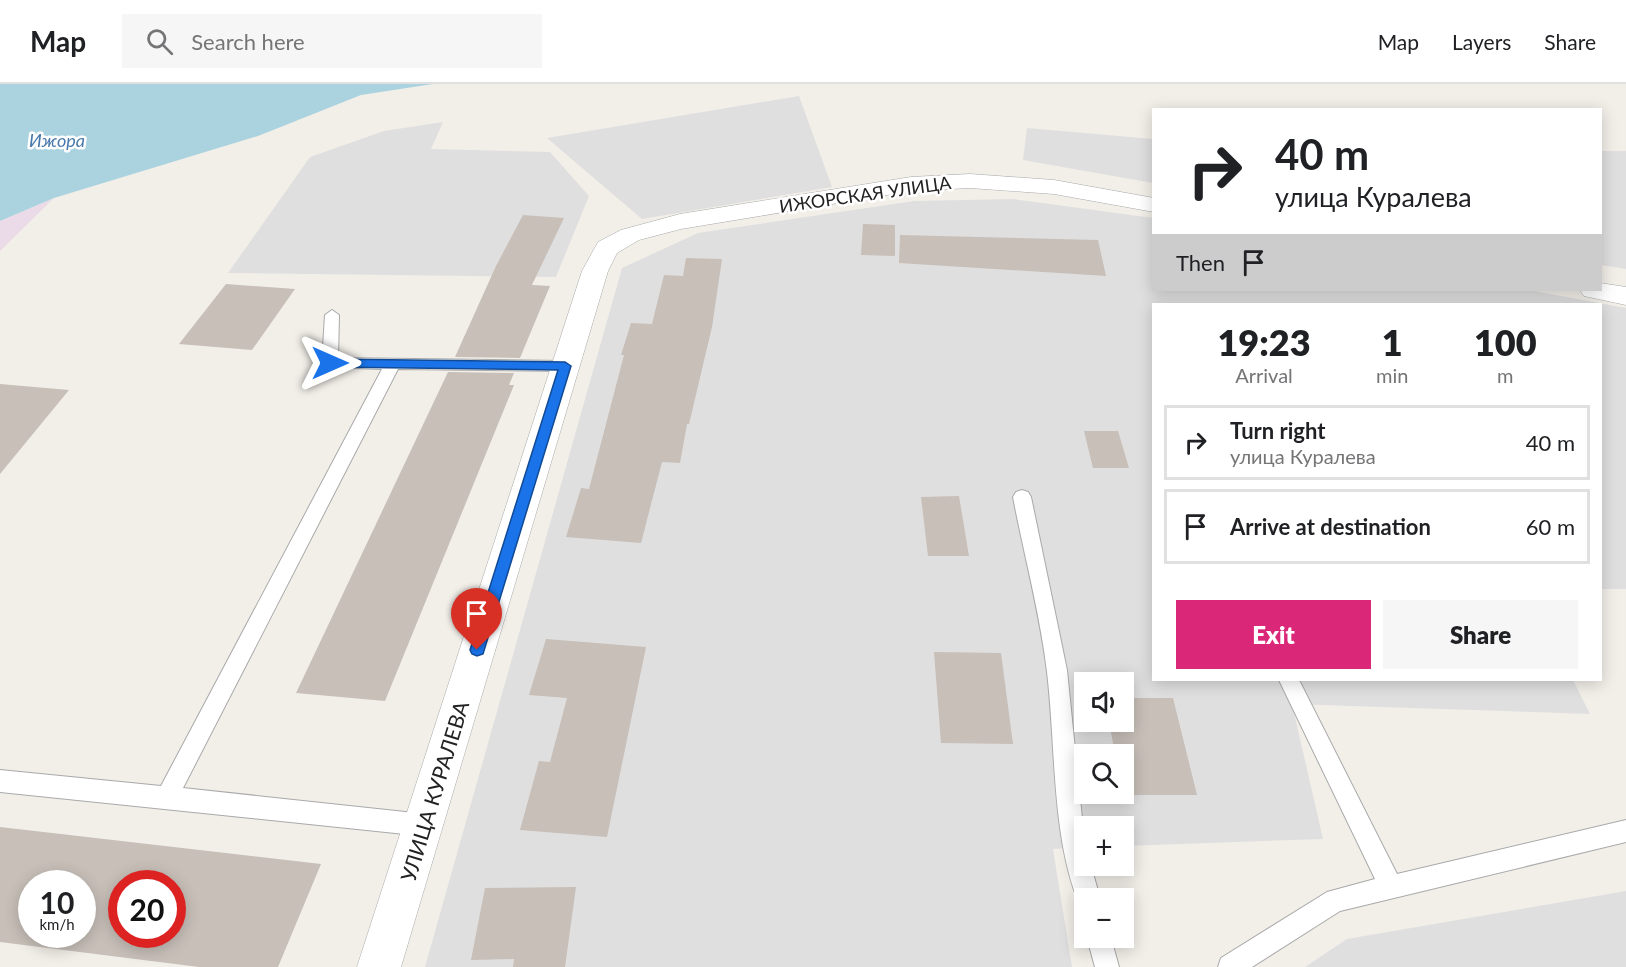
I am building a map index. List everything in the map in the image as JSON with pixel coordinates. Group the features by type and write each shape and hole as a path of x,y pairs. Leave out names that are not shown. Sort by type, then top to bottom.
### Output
{"street":[{"name":"ИЖОРСКАЯ УЛИЦА","path":"595,271 607,248 630,235 680,222 911,184 970,181 1054,188 1152,205"},
{"name":"УЛИЦА КУРАЛЕВА","path":"380,967 595,271"},
{"path":"1598,291 1626,296"}],"lane":[{"path":"332,315 330,363 565,366"},
{"path":"167,796 393,363"},
{"path":"1022,497 1057,670 1074,846 1085,888"},
{"path":"1289,681 1391,886"},
{"path":"0,781 167,796 423,825"},
{"path":"1230,967 1335,900 1626,831"},
{"path":"1102,948 1107,967"}],"shaded area":[{"path":"799,96 832,187 642,219 547,138"},
{"path":"443,122 431,149 550,152 589,196 556,277 228,273 310,157 384,131"},
{"path":"1027,128 1152,139 1152,183 1023,160"},
{"path":"1602,151 1626,151 1626,269 1602,265"},
{"path":"54,198 0,251 0,221"},
{"path":"1013,199 1152,218 1152,291 1534,291 1599,303 1152,303 1152,681 1574,681 1590,714 1292,704 1323,839 1134,846 1134,816 1074,816 1074,848 1053,849 1072,967 425,967 622,268 698,233 914,201"},
{"path":"1602,304 1626,308 1626,589 1602,589"},
{"path":"1626,891 1626,967 1305,967 1347,939"}],"water":[{"name":"Ижора","path":"0,84 433,84 361,95 258,136 54,198 0,221"}],"building":[{"path":"523,215 564,218 532,285 550,286 520,358 455,357 496,266"},
{"path":"863,224 895,225 895,256 861,255"},
{"path":"900,235 1098,240 1106,276 899,263"},
{"path":"686,258 722,259 712,327 689,424 687,424 680,463 662,462 641,543 566,537 581,488 589,489 624,355 621,355 631,323 652,324 664,275 683,276"},
{"path":"226,284 295,289 252,350 179,344"},
{"path":"448,372 514,373 509,385 514,385 385,701 296,693"},
{"path":"0,384 69,390 0,474"},
{"path":"1084,431 1118,431 1129,468 1093,468"},
{"path":"959,496 969,556 928,556 921,497"},
{"path":"546,639 646,647 607,837 520,830 539,761 550,762 567,698 529,695"},
{"path":"934,652 1001,653 1013,744 941,743"},
{"path":"1134,698 1173,698 1197,795 1134,795 1134,744 1113,744 1111,732 1134,732"},
{"path":"0,827 321,864 278,967 199,967 48,948 96,948 96,870 18,870 18,944 0,942"},
{"path":"576,887 565,967 513,967 514,959 471,960 485,888"}],"route":[{"path":"330,363 565,366 477,650"}]}
